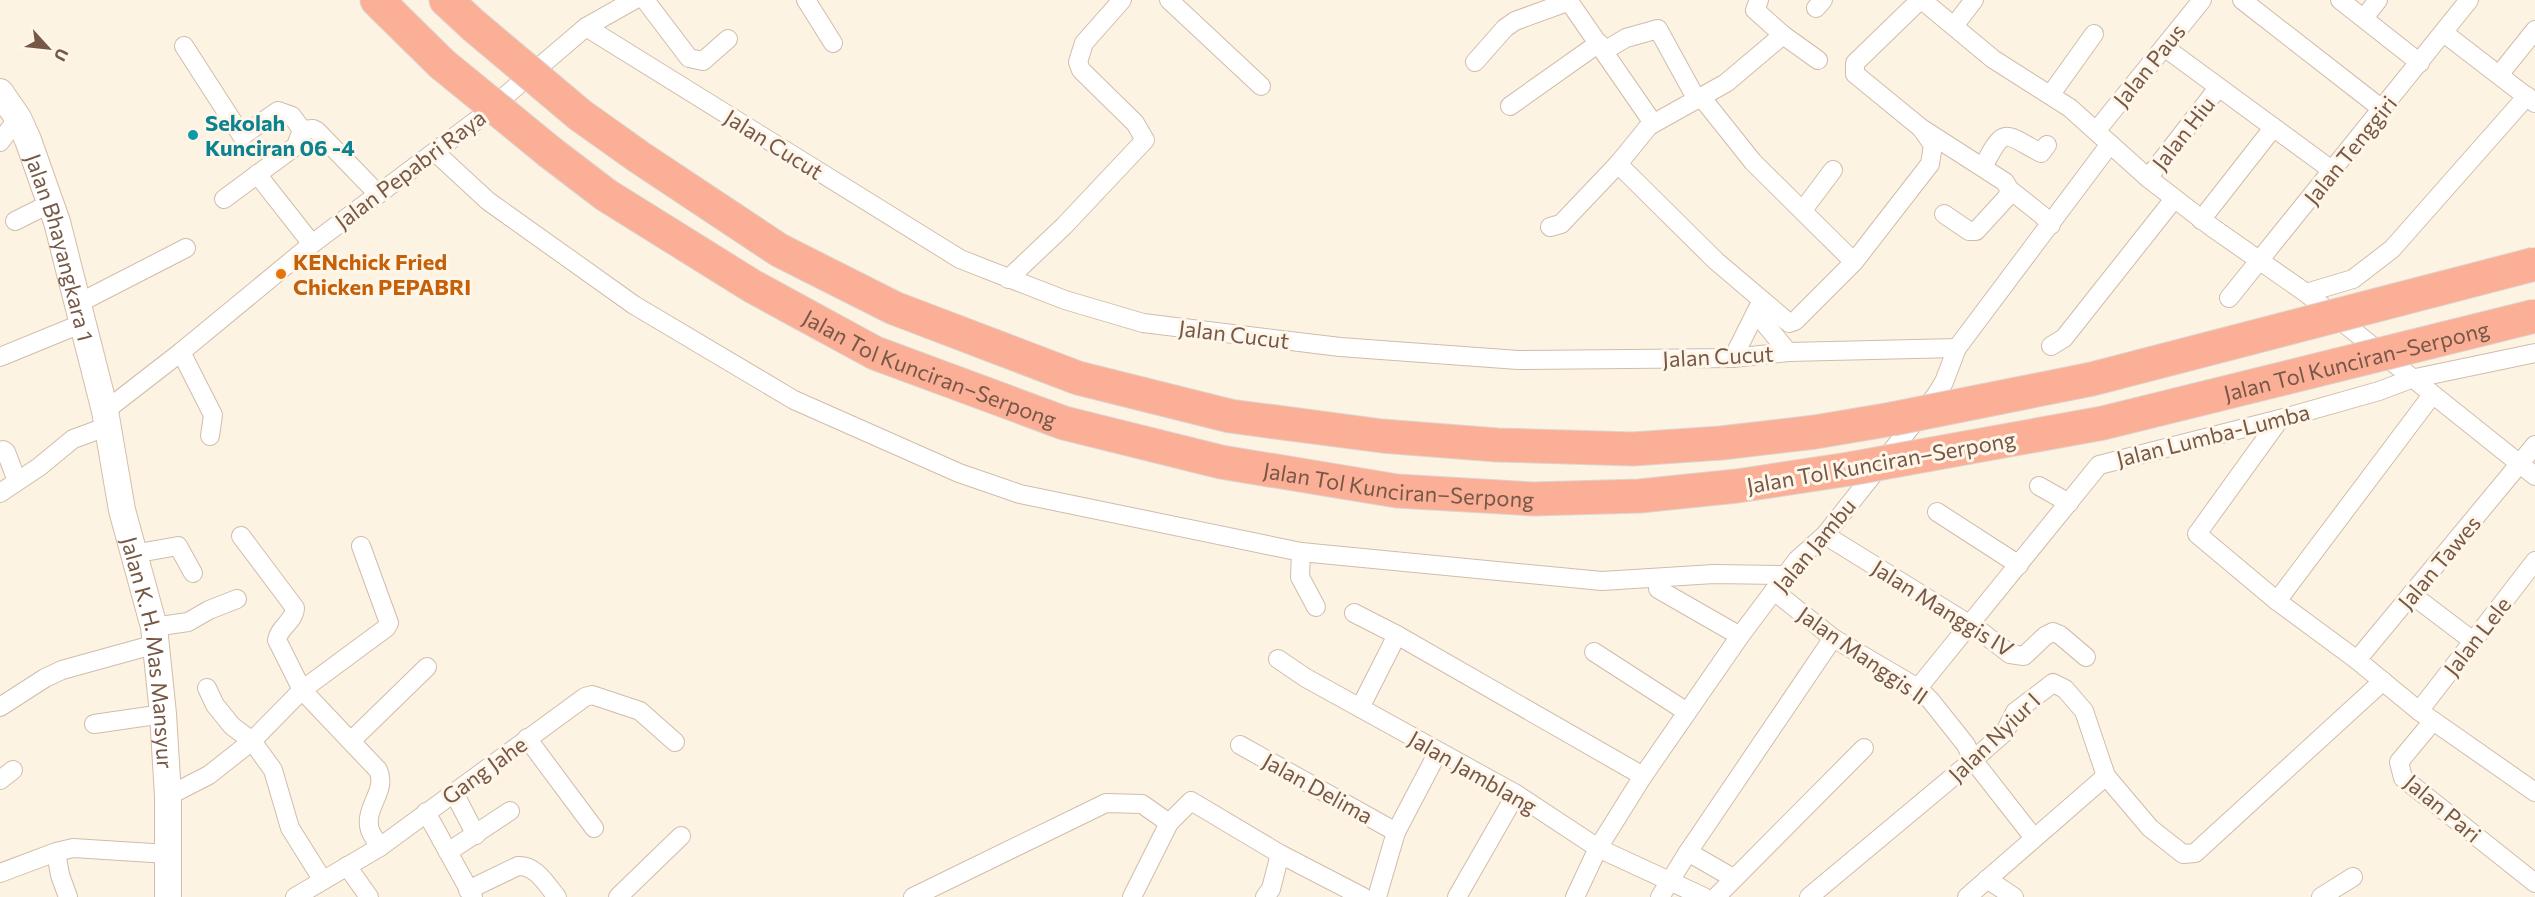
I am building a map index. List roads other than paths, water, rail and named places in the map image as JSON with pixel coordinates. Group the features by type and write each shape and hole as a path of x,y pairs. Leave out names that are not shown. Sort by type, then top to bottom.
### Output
{"highway":[{"name":"Jalan Tol Kunciran–Serpong","path":"377,0 442,64 606,195 752,286 875,353 1064,423 1221,462 1397,491 1533,499 1641,496 1737,486 1849,469 2103,423 2535,316"},
{"name":"Jalan Tol Kunciran–Serpong","path":"447,0 523,69 580,115 639,157 779,250 894,308 1078,378 1230,416 1382,436 1497,445 1633,449 1721,443 1815,432 2092,379 2535,264"}],"street":[{"name":"Jalan Pepabri Raya","path":"0,493 73,439 105,419 312,243 477,120 586,27 634,0"},
{"path":"645,0 689,58 703,61 728,39"},
{"path":"806,0 833,43"},
{"path":"1008,279 1064,226 1145,140 1135,123 1081,70 1078,62 1084,43 1122,0"},
{"path":"1169,0 1261,86"},
{"path":"1759,0 1755,10 1818,60"},
{"path":"2051,225 2009,189 2005,182 1921,128 1855,74 1853,68 1855,63 1921,0 1993,59 2051,94 2097,130 2148,178 2201,220 2306,293 2528,470"},
{"name":"Jalan Paus","path":"2097,130 2202,0"},
{"path":"2242,0 2382,110"},
{"path":"2340,0 2420,63"},
{"path":"2364,18 2378,0"},
{"name":"Jalan Tenggiri","path":"2229,298 2469,0"},
{"path":"1475,62 1505,28 1515,21 1568,1 1653,123"},
{"path":"1954,26 1972,1"},
{"name":"Jalan Cucut","path":"586,27 960,259 1065,300 1143,323 1340,346 1518,360 1733,358 1788,352 1957,348"},
{"path":"1510,106 1602,47 1658,29 1700,99 1753,162 1854,262"},
{"path":"2499,75 2535,30"},
{"path":"2306,293 2353,279 2392,249 2531,99 2444,33"},
{"path":"1550,227 1561,224 1653,123 1726,83 1783,34"},
{"path":"2051,94 2094,34"},
{"path":"184,46 242,136 278,111 292,116 302,130"},
{"path":"2164,47 2333,171"},
{"name":"Jalan Hiu","path":"2148,178 2218,88"},
{"name":"Jalan Bhayangkara 1","path":"0,92 18,117 51,203 105,419"},
{"path":"0,142 18,117"},
{"path":"1759,306 1790,323 1795,321 1854,262 1930,164 1933,145 1921,128"},
{"path":"2201,220 2273,128"},
{"path":"224,199 296,146 302,130"},
{"path":"302,130 317,131 378,194"},
{"path":"1983,167 1997,140 2003,136 2010,137 2041,153 2047,145"},
{"name":"Jalan Jambu","path":"1575,897 1598,848 1643,776 1740,636 1797,560 1825,535 1936,395 1944,382 1957,348 2110,144"},
{"path":"435,152 488,201 634,305 794,400 959,473 1020,494 1301,552 1602,580 1714,574 1785,575"},
{"path":"1618,164 1759,306 1788,352"},
{"path":"1803,210 1833,170"},
{"path":"257,174 312,243"},
{"path":"1944,214 1969,231 1976,231 2008,196 2009,189"},
{"path":"2051,346 2064,338 2174,198"},
{"path":"15,221 51,203"},
{"path":"0,357 80,314 186,248"},
{"path":"1733,358 1759,306"},
{"path":"182,352 213,415 210,435"},
{"name":"Jalan Lumba-Lumba","path":"1918,688 2099,465 2280,419 2379,391 2411,379 2535,353"},
{"path":"2277,601 2432,394"},
{"name":"Jalan K. H. Mas Mansyur","path":"105,419 134,554 155,636 168,796 168,897"},
{"path":"2280,419 2197,534 2277,601 2357,660 2426,716 2534,789"},
{"name":"Jalan Tawes","path":"2357,660 2411,594 2528,470 2535,445"},
{"path":"0,451 6,452 18,481"},
{"path":"2039,486 2069,503"},
{"path":"1937,512 2019,565"},
{"name":"Jalan Manggis IV","path":"1825,535 1969,624 1990,641 2016,656 2024,656 2045,636 2053,632 2060,635 2086,657"},
{"path":"241,536 295,608 293,617 279,632 277,640 302,690 378,770 381,785 369,816 370,830 381,847"},
{"path":"134,554 178,546 193,573"},
{"path":"168,796 209,775 252,741 302,690 382,632 389,623 361,546"},
{"path":"1301,552 1300,577 1316,606"},
{"name":"Jalan Lele","path":"2426,716 2473,641 2535,561"},
{"path":"1658,589 1740,636"},
{"name":"Jalan Manggis II","path":"1774,591 1833,638 1918,688 1966,746 1973,760 2034,838"},
{"path":"2411,594 2473,641"},
{"path":"0,707 45,678 62,670 155,636 237,599"},
{"path":"1354,613 1397,635 1643,776"},
{"path":"1360,708 1397,635"},
{"path":"1660,897 1833,638"},
{"path":"1594,652 1687,712"},
{"name":"Jalan Jamblang","path":"1278,659 1360,708 1516,794 1598,848 1704,897"},
{"path":"351,741 427,668"},
{"name":"Jalan Nyiur I","path":"1809,897 1973,760 2004,732 2015,712 2053,683 2065,689 2084,711 2106,776 2150,828 2183,854 2195,853 2383,681"},
{"path":"207,688 215,705 232,726 252,741 273,770 290,828 322,879"},
{"name":"Gang Jahe","path":"295,897 322,879 381,847 527,738 591,695 640,711 675,742"},
{"path":"94,724 163,714"},
{"name":"Jalan Pari","path":"2426,716 2399,762 2403,777 2535,884"},
{"path":"527,738 594,828"},
{"name":"Jalan Delima","path":"1240,744 1396,832"},
{"path":"1716,897 1864,748"},
{"path":"1377,897 1396,832 1438,752"},
{"path":"1967,897 2106,776"},
{"path":"454,793 476,835"},
{"path":"1457,897 1516,794"},
{"path":"1132,897 1169,823 1191,801 1280,854 1363,897"},
{"path":"913,897 1106,803 1142,804 1169,823"},
{"path":"448,852 510,811"},
{"path":"426,812 470,894 518,866 526,866 534,870 557,897"},
{"path":"618,897 681,836"},
{"path":"0,873 73,848 168,854"},
{"path":"56,852 60,875 68,897"},
{"path":"1688,852 1733,878"},
{"path":"1268,894 1280,854"},
{"path":"347,866 369,897"},
{"path":"2321,897 2353,877"},
{"path":"1987,879 2014,897"}],"place":[{"name":"Sekolah Kunciran 06 -4","path":"193,135"},
{"name":"KENchick Fried Chicken PEPABRI","path":"281,274"}]}
